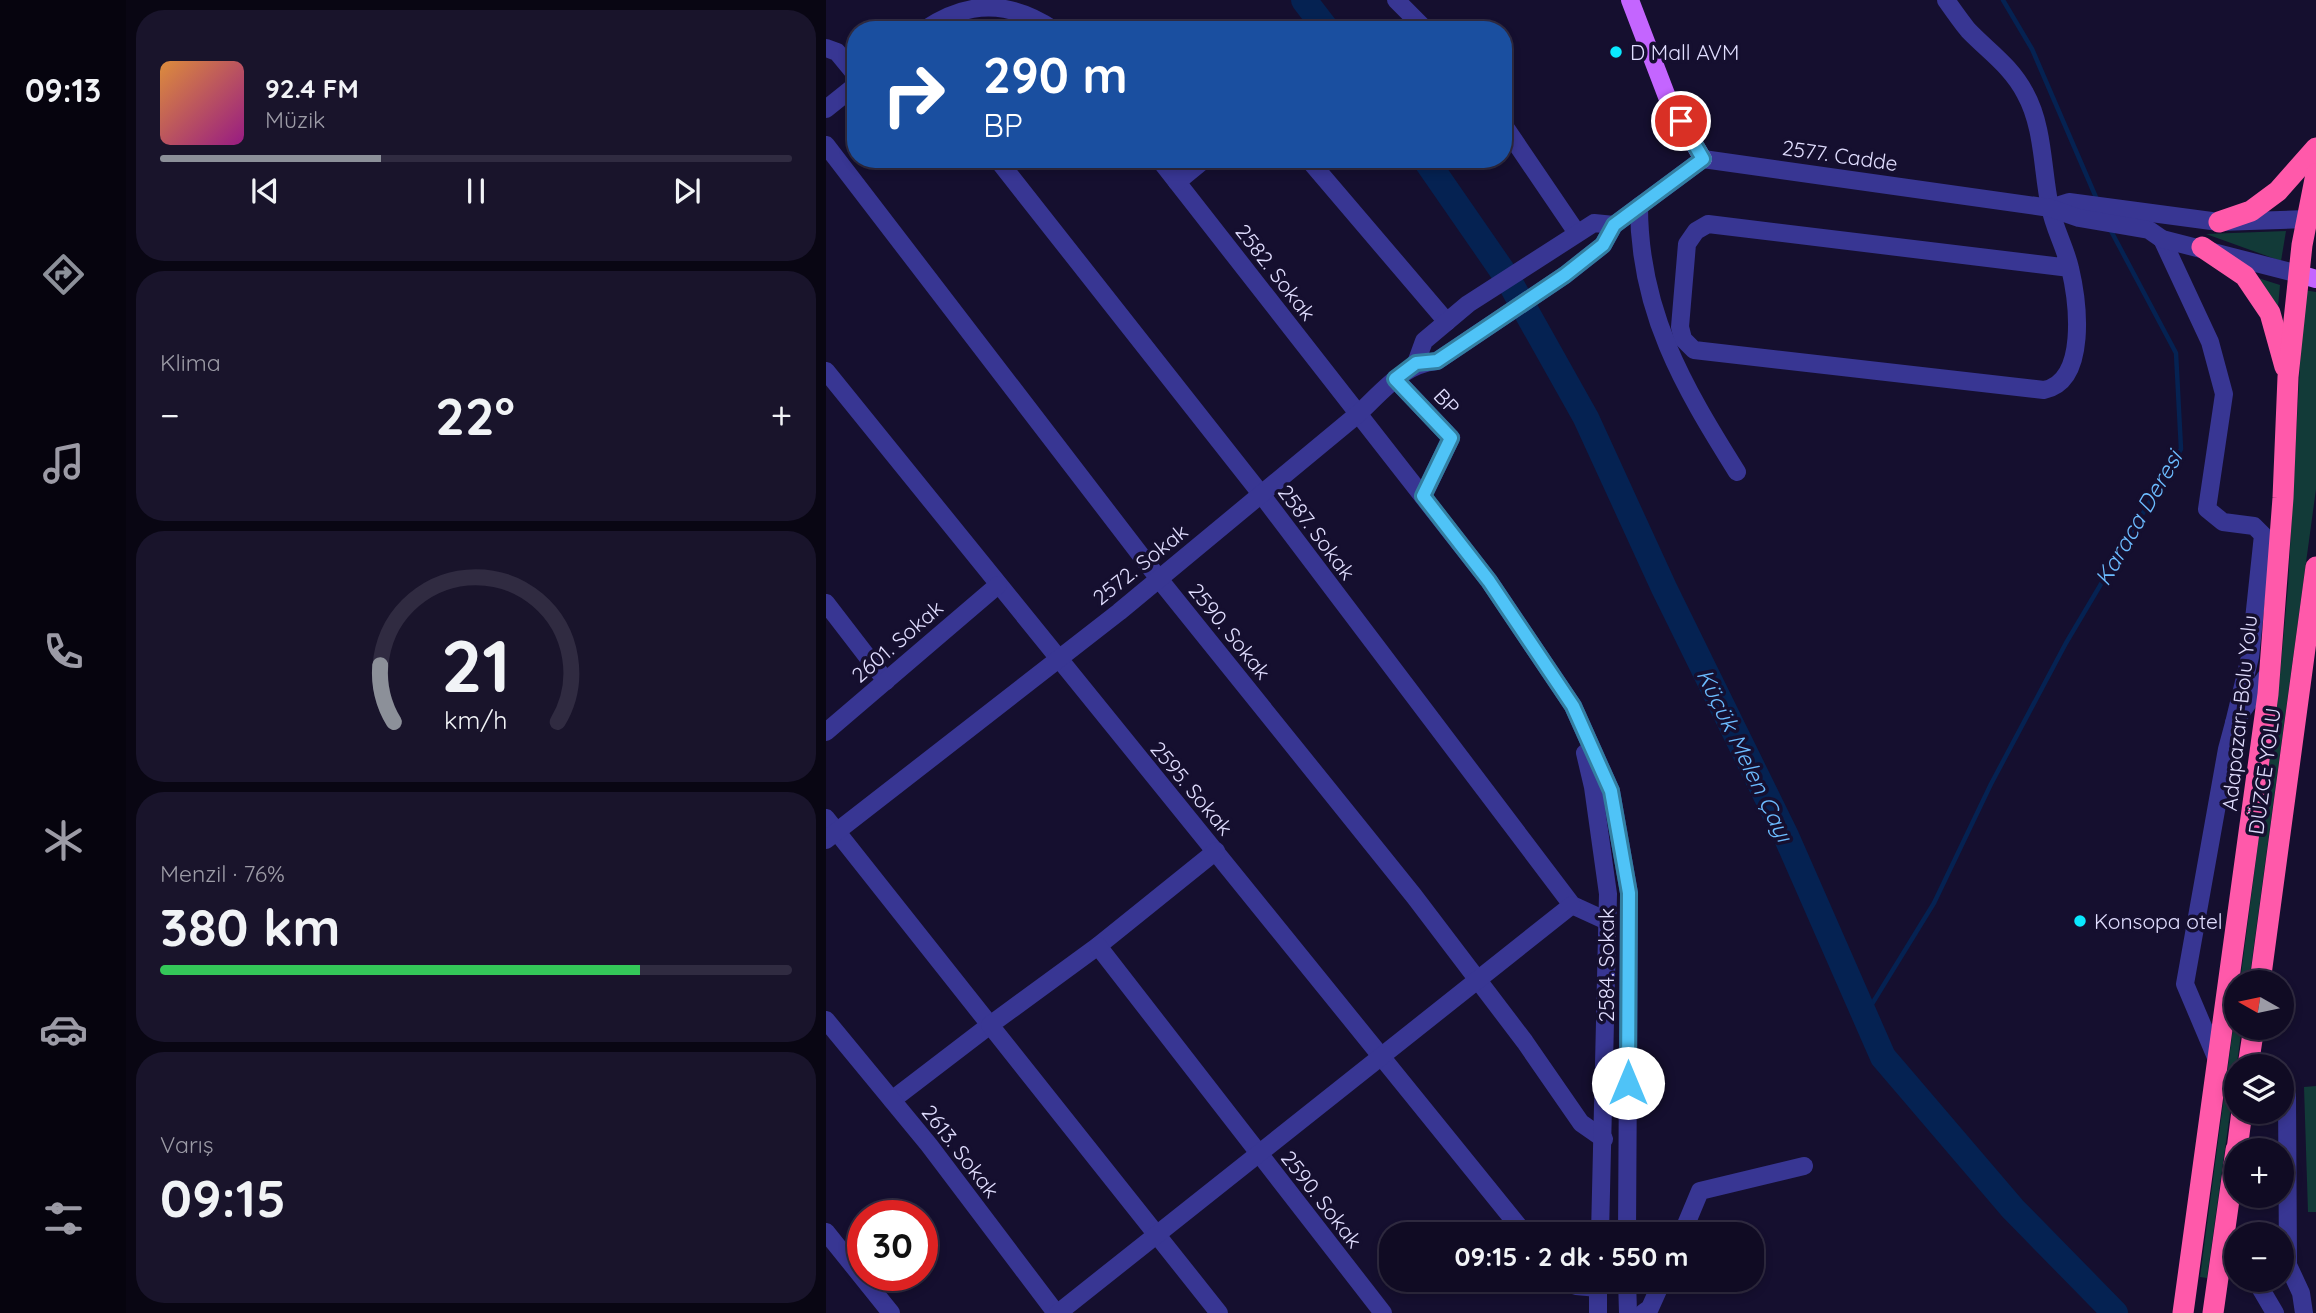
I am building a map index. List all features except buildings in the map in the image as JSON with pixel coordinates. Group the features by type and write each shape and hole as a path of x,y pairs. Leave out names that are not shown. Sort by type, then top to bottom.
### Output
{"highway":[{"path":"2219,222 2252,211 2278,191 2316,148"},
{"name":"Adapazarı-Bolu Yolu","path":"2183,1313 2270,671 2283,498 2288,377 2307,277 2316,174"},
{"path":"2202,247 2245,276 2270,313 2288,377"},
{"name":"DÜZCE YOLU","path":"2262,970 2316,567"},
{"path":"2213,1313 2219,1270 2224,1264"}],"main road":[{"path":"1630,0 1669,102 1703,159"}],"street":[{"path":"1396,0 1417,21"},
{"path":"1946,0 1969,31 2001,59 2026,94 2042,148 2050,208 2070,268 2075,306 2073,364 2063,382 2044,390 1694,350 1681,333 1687,244 1696,231 1709,224 2070,268"},
{"path":"937,21 952,10 973,2 1018,9 1039,21"},
{"path":"826,48 837,52 847,64"},
{"path":"826,109 847,92"},
{"path":"1512,137 1577,233"},
{"name":"2590. Sokak","path":"826,145 1159,579 1477,979 1581,1123 1604,1139"},
{"path":"1416,363 1424,341 1468,304 1594,223 1614,225 1703,159"},
{"name":"2577. Cadde","path":"1703,159 2050,208"},
{"name":"2587. Sokak","path":"1005,168 1261,494 1572,905 1607,921"},
{"name":"2582. Sokak","path":"1166,168 1358,414"},
{"path":"1177,182 1194,168"},
{"path":"1316,168 1447,322"},
{"path":"2050,208 2069,202 2219,222 2312,220"},
{"path":"1639,206 1643,261 1656,321 1695,404 1737,472"},
{"path":"2050,208 2079,218 2202,247 2307,277"},
{"name":"2572. Sokak","path":"830,830 1057,660 1159,579 1358,414 1395,379 1416,363 1437,361 1481,328 1565,275 1603,245 1614,225"},
{"path":"2155,235 2210,342 2224,394 2207,509 2223,522 2254,526 2263,535 2250,657 2225,762 2185,984 2219,1062"},
{"name":"2595. Sokak","path":"826,371 1057,660 1382,1054 1515,1222"},
{"name":"BP","path":"1395,379 1451,438 1423,496"},
{"name":"2584. Sokak","path":"1358,414 1489,581 1573,706 1611,791 1629,893 1627,1222"},
{"name":"2601. Sokak","path":"826,732 998,585"},
{"path":"826,603 886,681"},
{"path":"2235,723 2270,671"},
{"name":"2584. Sokak","path":"1573,706 1593,787 1608,894 1601,1222"},
{"path":"830,830 1219,1313"},
{"path":"892,1100 1098,946 1216,851"},
{"path":"1057,1313 1572,905"},
{"name":"2590. Sokak","path":"1098,946 1383,1313"},
{"name":"2613. Sokak","path":"826,1020 892,1100 1057,1313"},
{"path":"2285,1222 2287,1124"},
{"path":"1687,1222 1700,1191 1804,1166"},
{"path":"826,1232 891,1313"},
{"path":"2294,1280 2301,1293 2304,1313"},
{"path":"1598,1292 1598,1313"},
{"path":"1627,1292 1628,1313"},
{"path":"1643,1313 1650,1308 1657,1292"},
{"path":"2263,1292 2275,1313"}],"green space":[{"path":"2286,231 2281,261 2206,234"},
{"path":"2258,278 2280,285 2278,307"},
{"path":"2304,290 2316,292 2316,489 2251,970 2242,970 2280,675 2288,586"},
{"path":"2231,1040 2240,1040 2238,1054 2230,1054"},
{"path":"2316,1086 2316,1212 2308,1212 2304,1087"},
{"path":"2224,1096 2224,1124 2228,1124 2227,1138 2224,1138 2224,1156 2207,1278 2200,1277"}],"waterway":[{"name":"Küçük Melen Çayı","path":"1304,0 1320,21"},
{"name":"Karaca Deresi","path":"2003,0 2032,49 2098,202"},
{"name":"Küçük Melen Çayı","path":"1431,168 1508,279 1586,418 1664,588 1786,836 1883,1057 2013,1209 2115,1313"},
{"name":"Karaca Deresi","path":"1864,1017 1934,903 1991,784 2066,643 2181,449 2176,353 2110,229"}],"place":[{"name":"D Mall AVM","path":"1616,52"},
{"name":"Konsopa otel","path":"2080,921"}],"route":[{"path":"1628,1083 1629,893 1611,791 1573,706 1489,581 1423,496 1451,438 1395,379 1416,363 1437,361 1481,328 1565,275 1603,245 1614,225 1703,159 1681,121"}]}
